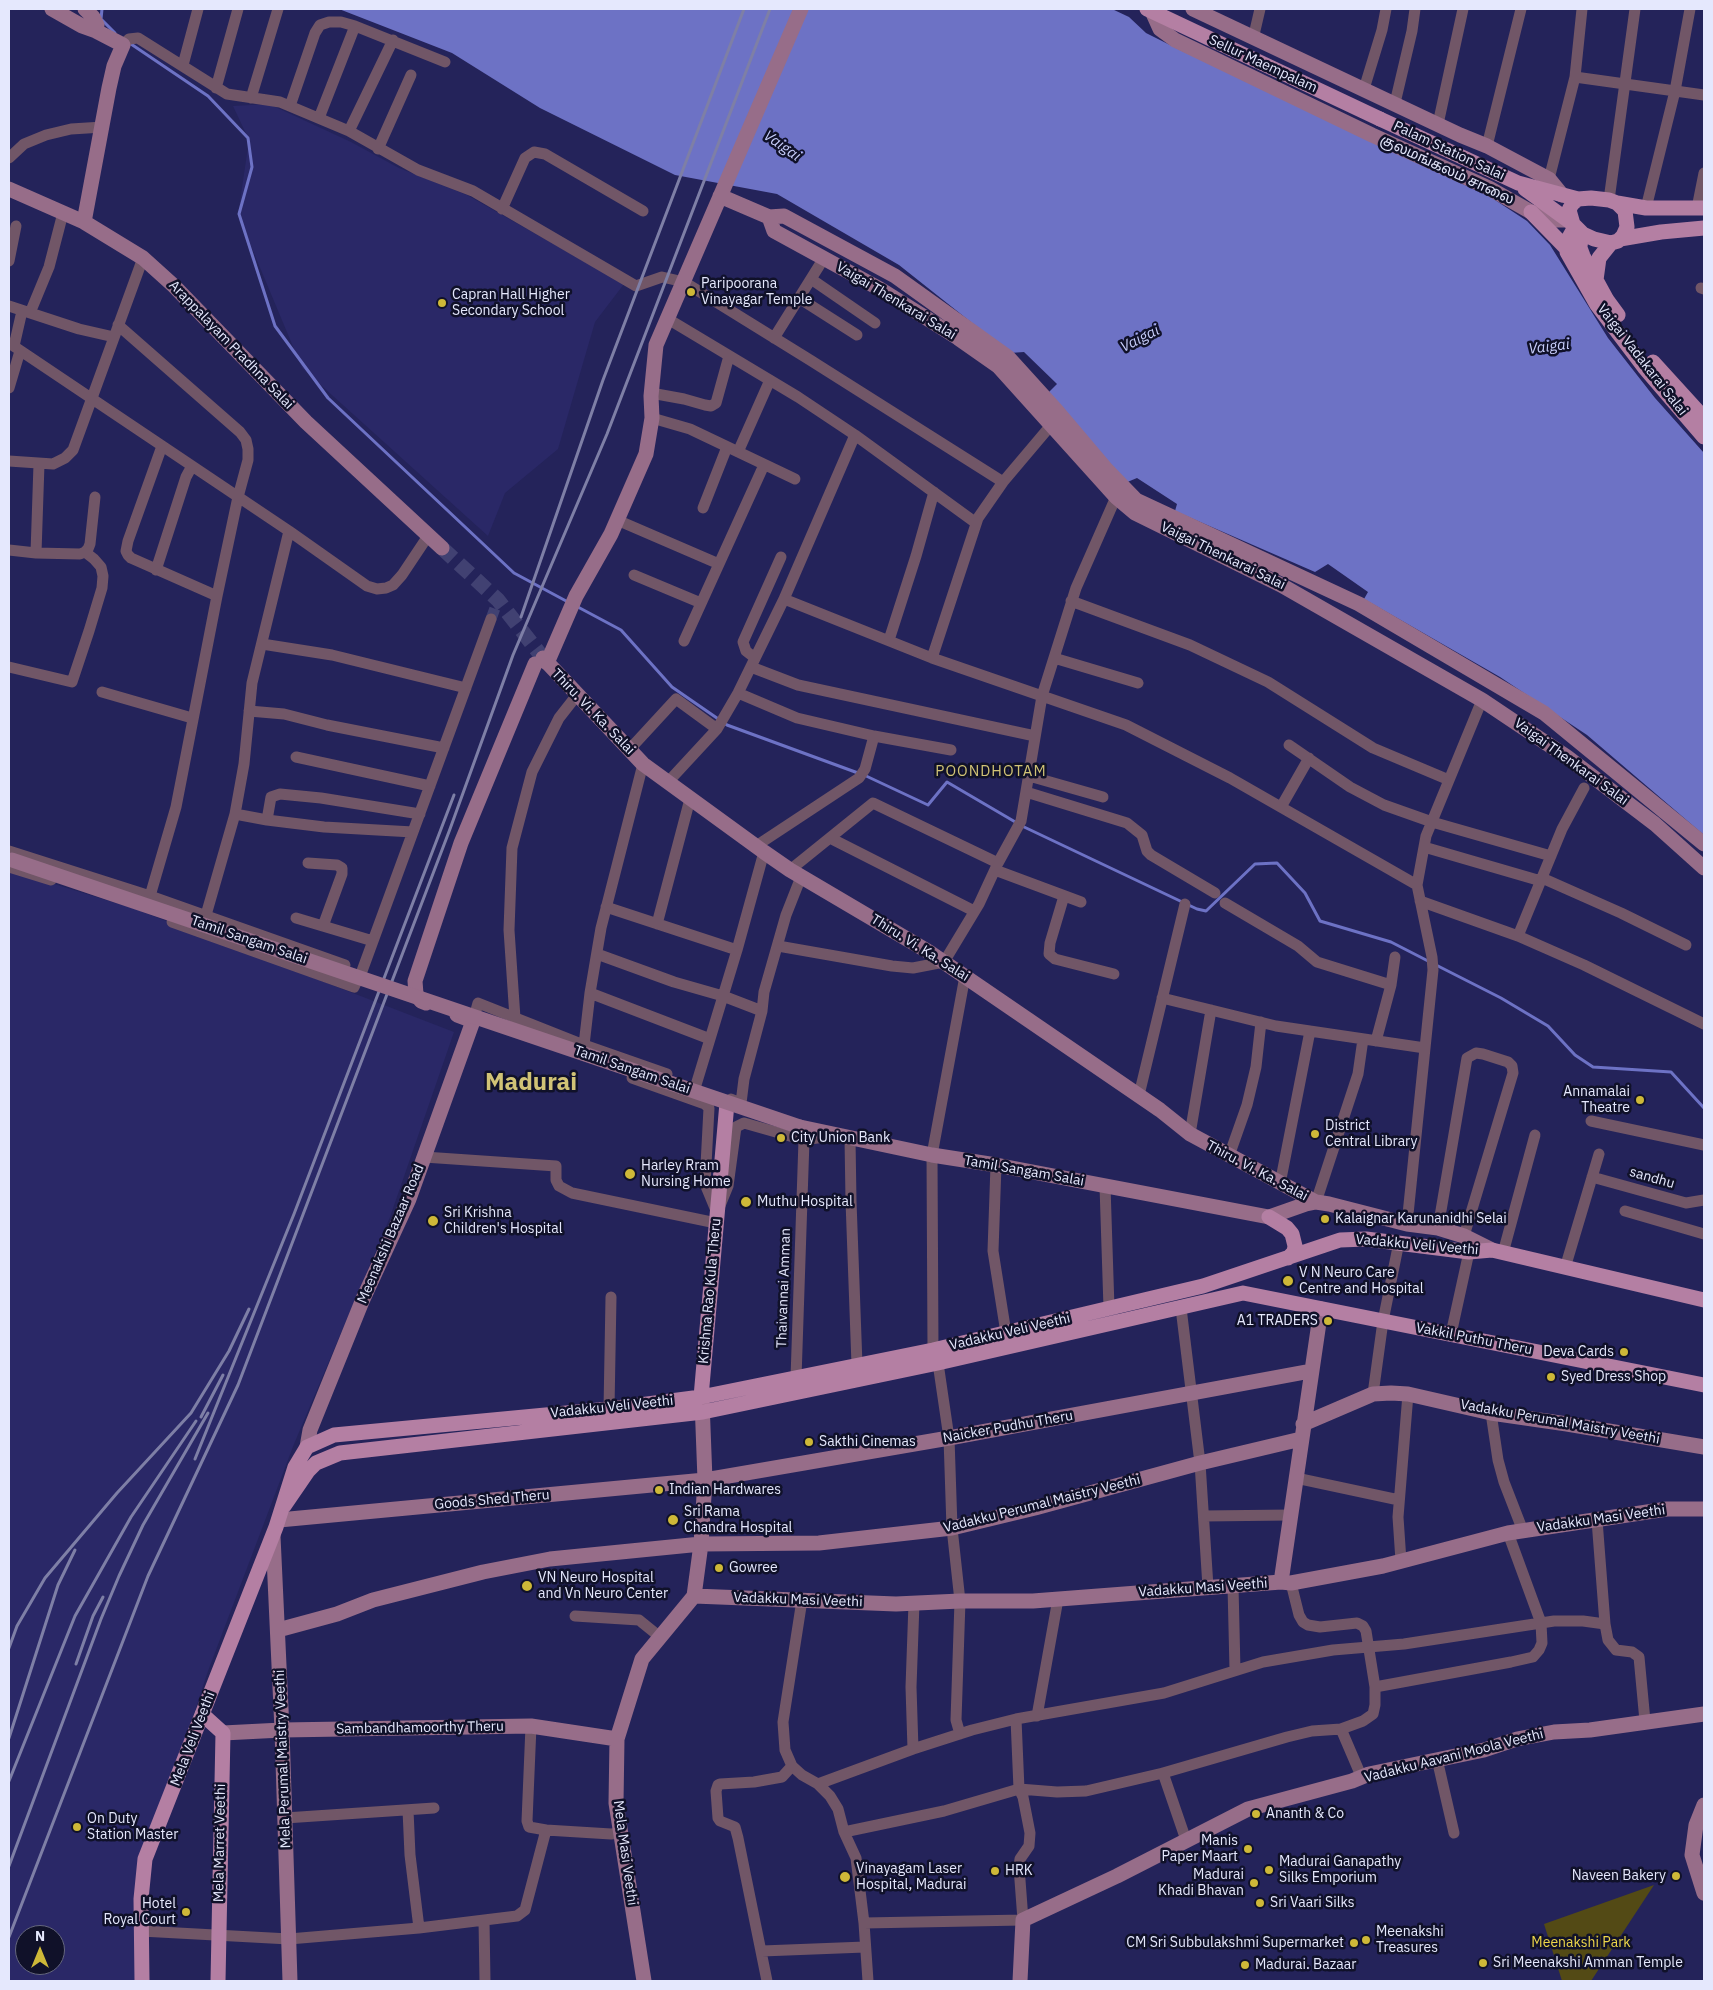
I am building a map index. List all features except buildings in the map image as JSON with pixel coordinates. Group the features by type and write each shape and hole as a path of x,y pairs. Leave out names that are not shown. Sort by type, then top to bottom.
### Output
{"main road":[{"name":"Sellur Maempalam","path":"1147,9 1380,119"},
{"name":"Palam Station Salai","path":"1380,119 1518,183 1578,199"},
{"name":"Palam Station Salai","path":"1518,183 1574,225"},
{"path":"1701,208 1646,208 1591,198 1578,199 1572,204 1570,210 1574,225 1594,239 1615,241 1662,232 1704,228"},
{"path":"1596,280 1599,258 1625,231 1627,221 1625,211 1613,201"},
{"name":"Vaigai Vadakarai Salai","path":"1531,212 1567,249 1597,305 1644,367 1704,437"},
{"name":"Vaigai Vadakarai Salai","path":"1574,225 1583,256 1607,300 1654,364 1704,418"},
{"path":"1567,249 1566,243 1574,225"},
{"name":"Krishna Rao Kula Theru","path":"702,1404 719,1186 734,1102"},
{"path":"1269,1217 1287,1228 1292,1234 1295,1246 1294,1252 1288,1258"},
{"name":"Vadakku Veli Veethi","path":"307,1447 334,1435 609,1408 702,1404 796,1378 857,1365 936,1357 1006,1332 1203,1286 1340,1240 1366,1239 1469,1252 1498,1252 1704,1300"},
{"path":"1243,1293 1242,1280 1246,1272"},
{"name":"Vadakku Veli Veethi","path":"340,1453 702,1404 1181,1308 1243,1293"},
{"name":"Vakkil Puthu Theru","path":"1243,1293 1704,1385"},
{"path":"307,1447 340,1453"},
{"name":"Mela Veli Veethi","path":"142,1981 141,1899 146,1859 273,1536 295,1467 307,1447"},
{"name":"Mela Veli Veethi","path":"284,1506 308,1471 316,1463 340,1453"},
{"path":"202,1714 223,1733"},
{"name":"Mela Marret Veethi","path":"218,1981 223,1733"}],"street":[{"path":"52,9 82,26 126,42 138,38 145,41 216,88 237,97 268,100 290,106 349,131 418,170 473,191 636,286 662,277 684,282 1003,482"},
{"path":"85,9 93,17 97,25 96,31"},
{"path":"182,65 198,9"},
{"path":"216,88 238,9"},
{"path":"251,98 278,9"},
{"path":"716,1218 705,1184 709,1108 705,1104 473,1021 421,1000 416,994 415,981 461,843 542,662 617,520 646,454 652,418 651,393 656,345 801,9"},
{"name":"குலமங்கலம் சாலை","path":"1151,9 1160,29 1175,40 1372,135 1489,188 1531,212 1552,220 1574,225"},
{"path":"1192,9 1253,39 1487,146 1549,179 1562,195"},
{"path":"1253,39 1260,9"},
{"path":"1364,89 1382,30 1386,9"},
{"path":"1395,103 1412,31 1415,9"},
{"path":"1438,124 1463,9"},
{"path":"1487,146 1521,9"},
{"path":"1549,179 1575,77 1582,9"},
{"path":"1613,201 1635,9"},
{"path":"1646,208 1675,91 1690,9"},
{"path":"290,106 315,33 320,25 330,22 341,22 355,26 445,62"},
{"path":"319,118 355,26"},
{"path":"349,131 393,40"},
{"path":"84,222 114,66 126,42"},
{"path":"378,149 411,75"},
{"path":"1575,77 1704,95"},
{"path":"9,158 24,144 46,135 71,129 103,127"},
{"path":"502,209 525,158 534,152 544,154 643,211"},
{"path":"1701,208 1704,173"},
{"name":"Arappalayam Pradhna Salai","path":"9,189 84,222 143,258 174,286 306,422 442,548"},
{"name":"Vaigai Thenkarai Salai","path":"722,193 769,217 784,216 895,276 1008,357 1057,410 1107,470 1136,500 1359,604 1544,713 1704,844"},
{"path":"9,388 14,347 26,312 48,267 63,213"},
{"name":"Vaigai Thenkarai Salai","path":"769,217 774,231 880,289 998,366 1116,497 1135,512 1281,584 1482,700 1574,762 1655,824 1704,868"},
{"path":"9,261 16,226"},
{"path":"9,462 53,464 61,461 73,450 143,258"},
{"path":"774,338 824,258"},
{"path":"811,279 875,323"},
{"path":"799,298 857,335"},
{"path":"9,306 114,337"},
{"path":"668,319 770,380 855,435 976,522"},
{"path":"118,325 240,432 246,440 248,449 248,460 238,497 217,596 176,807 150,896"},
{"path":"14,347 289,531 367,586 386,588 393,585 402,575 428,536"},
{"path":"651,393 711,406 716,403 729,356"},
{"path":"738,452 770,380"},
{"path":"652,418 690,429 796,479"},
{"path":"932,658 976,522 1003,482 1052,424"},
{"path":"668,782 717,730 738,693 784,599 855,435"},
{"path":"162,446 126,551 131,558 217,596"},
{"path":"703,508 727,447"},
{"path":"36,553 39,464"},
{"path":"684,641 764,464"},
{"path":"156,570 186,477 192,466"},
{"path":"889,640 934,492"},
{"path":"9,550 36,553 80,554 85,552 90,544 95,497"},
{"path":"778,946 899,967 913,968 944,962 974,912 1019,825 1042,696 1071,601 1116,497"},
{"path":"617,520 719,564"},
{"path":"206,915 235,814 244,764 252,683 289,531"},
{"path":"9,667 72,682 102,588 103,576 101,567 85,552"},
{"path":"781,557 743,642 753,663 798,685 1036,736"},
{"path":"634,575 701,603"},
{"path":"784,599 932,658 1126,725 1230,778 1418,885"},
{"path":"1071,601 1190,645 1268,682 1373,748 1449,780"},
{"path":"10,859 84,890 354,987 362,971 491,620"},
{"path":"262,644 332,655 466,688"},
{"path":"1054,658 1138,683"},
{"name":"Thiru. Vi. Ka. Salai","path":"542,662 577,695 643,764 760,849 796,874 944,962 1139,1095 1190,1134 1316,1202"},
{"path":"102,692 192,718"},
{"path":"738,693 797,718 874,736 951,750"},
{"path":"515,1018 509,930 512,848 532,772 559,718 577,695"},
{"path":"629,750 676,699 717,730"},
{"path":"1407,1224 1433,970 1418,885 1426,836 1482,700"},
{"path":"249,711 284,714 327,725 444,748"},
{"path":"696,1085 737,950 760,849 862,774 874,736"},
{"path":"1289,745 1350,787 1371,798 1432,822 1551,856"},
{"path":"296,757 430,786"},
{"path":"1281,807 1309,758"},
{"path":"584,1044 590,993 606,907 643,764"},
{"path":"1029,776 1102,797"},
{"path":"1518,936 1562,829 1584,788"},
{"path":"1026,792 1127,823 1142,835 1147,851 1151,855 1215,893"},
{"path":"267,820 271,797 280,794 321,798 420,814"},
{"path":"656,924 690,799"},
{"path":"473,1021 478,1003 696,1085 734,1102 744,1079 762,1011 764,992 796,874 830,838 873,803 996,867 1081,902"},
{"path":"235,814 324,827 413,832"},
{"path":"830,838 974,912"},
{"path":"1424,847 1541,879 1621,913 1686,945"},
{"path":"10,859 150,896 362,971"},
{"name":"Tamil Sangam Salai","path":"10,859 734,1102 802,1134 843,1136 932,1155 996,1165 1269,1217"},
{"path":"308,863 337,865 342,868 342,874 323,926"},
{"path":"1064,896 1050,943 1049,954 1055,959 1114,974"},
{"path":"1420,901 1518,936 1584,965 1704,1024"},
{"path":"1224,903 1298,946 1316,962 1391,985"},
{"path":"1139,1095 1185,904"},
{"path":"606,907 737,950"},
{"path":"296,918 373,941"},
{"path":"597,954 762,1011"},
{"path":"1376,1041 1391,985 1395,957"},
{"path":"960,1734 956,1720 960,1601 952,1528 949,1438 936,1357 932,1155 965,976"},
{"path":"590,993 710,1039"},
{"path":"1162,998 1261,1022 1425,1048"},
{"path":"1190,1134 1211,1010"},
{"name":"Meenakshi Bazaar Road","path":"307,1447 314,1422 363,1299 409,1199 473,1021"},
{"path":"1229,1156 1252,1086 1261,1022"},
{"path":"1280,1184 1310,1031"},
{"path":"1316,1202 1358,1074 1362,1039"},
{"path":"1438,1228 1466,1065 1470,1055 1483,1054 1508,1062 1512,1066 1513,1073 1464,1236"},
{"path":"1591,1121 1704,1145"},
{"path":"716,1218 728,1186 736,1127 744,1123 802,1134"},
{"name":"Thaivannai Amman","path":"796,1378 802,1134"},
{"path":"1269,1217 1306,1204 1316,1202 1330,1204 1407,1224 1438,1228 1464,1236 1498,1252 1535,1135"},
{"path":"843,1136 851,1201 857,1365"},
{"path":"1566,1268 1598,1154"},
{"path":"424,1157 556,1166 556,1180 559,1186 572,1193 716,1218"},
{"path":"996,1165 994,1250 1006,1332"},
{"name":"sandhu","path":"1592,1177 1686,1203 1704,1200"},
{"path":"1105,1186 1109,1308"},
{"path":"1625,1211 1704,1234"},
{"path":"1373,1394 1383,1321 1399,1242"},
{"path":"1452,1334 1469,1252"},
{"path":"609,1408 611,1297"},
{"path":"1181,1308 1193,1393 1200,1463 1208,1587"},
{"path":"844,1832 944,1811 1019,1790 1086,1791 1163,1773 1287,1737 1312,1731 1341,1729 1363,1721 1373,1714 1375,1687 1366,1631 1361,1624 1320,1627 1303,1622 1286,1583 1290,1515 1321,1308"},
{"name":"Naicker Pudhu Theru","path":"705,1480 949,1438 1311,1371"},
{"name":"Vadakku Perumal Maistry Veethi","path":"1303,1424 1373,1394 1391,1393 1408,1394 1491,1413 1704,1447"},
{"path":"1401,1561 1398,1517 1406,1438 1408,1394"},
{"path":"694,1596 701,1544 705,1480 702,1404"},
{"path":"1375,1687 1533,1657 1542,1643 1541,1623 1498,1460 1491,1413"},
{"name":"Vadakku Perumal Maistry Veethi","path":"278,1630 337,1614 373,1600 483,1572 550,1558 701,1544 819,1543 952,1528 1035,1508 1200,1463 1301,1439"},
{"path":"1296,1478 1399,1500"},
{"name":"Goods Shed Theru","path":"279,1520 705,1480"},
{"name":"Vadakku Masi Veethi","path":"694,1596 914,1603 1033,1601 1208,1587 1286,1583 1384,1566 1516,1532 1667,1509 1704,1509"},
{"path":"1204,1516 1290,1515"},
{"path":"1597,1520 1605,1624 1608,1640 1613,1648 1632,1652 1639,1657 1645,1721"},
{"name":"Mela Perumal Maistry Veethi","path":"273,1536 282,1730 290,1981"},
{"path":"1234,1586 1235,1670"},
{"name":"Mela Masi Veethi","path":"644,1981 616,1803 617,1739 642,1659 694,1596"},
{"path":"1037,1716 1058,1599"},
{"path":"802,1600 783,1722 785,1750 792,1766 802,1775 818,1784 830,1796 838,1809 844,1832 856,1858 864,1923 868,1981"},
{"path":"913,1749 911,1687 914,1603"},
{"path":"575,1616 639,1620 660,1637"},
{"path":"818,1784 960,1734 1016,1719 1164,1693 1263,1662 1333,1650 1404,1644 1541,1623 1583,1620 1605,1624"},
{"name":"Vadakku Aavani Moola Veethi","path":"1023,1920 1117,1876 1248,1810 1362,1778 1369,1774 1484,1750 1517,1739 1704,1714"},
{"path":"1016,1719 1019,1790 1023,1797 1030,1833 1029,1846 1020,1859 1019,1867 1023,1920 1020,1981"},
{"path":"531,1726 526,1821 529,1827 546,1830 621,1833"},
{"name":"Sambandhamoorthy Theru","path":"223,1733 282,1730 531,1726 617,1739"},
{"path":"1341,1729 1362,1778"},
{"path":"1437,1759 1454,1833"},
{"path":"767,1981 735,1826 722,1822 718,1818 716,1788 720,1784 754,1782 782,1777 792,1766"},
{"path":"1163,1773 1186,1840"},
{"path":"1703,1886 1694,1862 1692,1845 1696,1825 1704,1805"},
{"path":"285,1818 434,1808"},
{"path":"408,1810 410,1855 419,1928"},
{"path":"141,1931 289,1939 419,1928 517,1916 525,1910 546,1830"},
{"path":"484,1920 485,1981"},
{"path":"864,1923 1023,1920"},
{"path":"762,1951 865,1947"}],"shaded area":[{"name":"Capran Hall Higher Secondary School","path":"269,104 351,142 399,168 467,195 624,284 595,322 558,449 505,493 488,536 302,368 238,215 249,140 233,106"},
{"path":"9,870 135,909 454,1032 390,1217 294,1444 208,1671 144,1864 139,1981 9,1981"}],"green space":[{"name":"Meenakshi Park","path":"1654,1885 1591,1981 1562,1981 1544,1924"}],"water":[{"name":"Vaigai","path":"339,9 1112,9 1129,17 1146,33 1174,47 1492,198 1527,221 1550,245 1608,338 1655,398 1704,453 1704,835 1587,735 1500,677 1364,599 1368,592 1328,564 1315,572 1175,511 1177,504 1137,478 1125,483 1049,392 1057,384 1024,352 1010,353 899,265 777,194 675,175 540,108 452,53"}],"waterway":[{"path":"102,9 101,19 115,33"},
{"path":"128,42 208,96 248,138 252,167 239,214 275,326 328,398 514,573 568,602"},
{"path":"576,606 621,630 672,687 727,725 858,773"},
{"path":"864,775 928,805 947,782 1017,823"},
{"path":"1022,826 1197,909 1206,911 1255,864 1277,863 1305,893 1320,921 1391,942 1430,962"},
{"path":"1436,965 1501,998 1548,1026 1575,1055 1593,1067 1671,1072 1704,1108"}],"tunnel":[{"path":"442,548 498,600 543,658"},
{"path":"491,619 498,600"}],"railway":[{"path":"521,617 603,380 744,9"},
{"path":"9,1937 148,1576 238,1385 450,829 513,655 607,434 770,9"},
{"path":"195,1459 294,1214 454,795"},
{"path":"9,1648 17,1626 45,1578 117,1493 191,1413 229,1351 249,1309"},
{"path":"201,1417 223,1375"},
{"path":"9,1866 101,1619 119,1576 143,1525 208,1413"},
{"path":"9,1781 75,1616 131,1517 196,1421"},
{"path":"9,1738 58,1585 75,1550"},
{"path":"76,1664 93,1616 103,1597"}],"place":[{"name":"Paripoorana Vinayagar Temple","path":"691,292"},
{"name":"Capran Hall Higher Secondary School","path":"442,303"},
{"name":"Annamalai Theatre","path":"1640,1100"},
{"name":"District Central Library","path":"1315,1134"},
{"name":"City Union Bank","path":"781,1138"},
{"name":"Harley Rram Nursing Home","path":"630,1174"},
{"name":"Muthu Hospital","path":"746,1202"},
{"name":"Kalaignar Karunanidhi Selai","path":"1325,1219"},
{"name":"Sri Krishna Children's Hospital","path":"433,1221"},
{"name":"V N Neuro Care Centre and Hospital","path":"1288,1281"},
{"name":"A1 TRADERS","path":"1328,1321"},
{"name":"Deva Cards","path":"1624,1352"},
{"name":"Syed Dress Shop","path":"1551,1377"},
{"name":"Sakthi Cinemas","path":"809,1442"},
{"name":"Indian Hardwares","path":"659,1490"},
{"name":"Sri Rama Chandra Hospital","path":"673,1520"},
{"name":"Gowree","path":"719,1568"},
{"name":"VN Neuro Hospital and Vn Neuro Center","path":"527,1586"},
{"name":"Ananth & Co","path":"1256,1814"},
{"name":"On Duty Station Master","path":"77,1827"},
{"name":"Manis Paper Maart","path":"1248,1849"},
{"name":"Madurai Ganapathy Silks Emporium","path":"1269,1870"},
{"name":"HRK","path":"995,1871"},
{"name":"Naveen Bakery","path":"1676,1876"},
{"name":"Vinayagam Laser Hospital, Madurai","path":"845,1877"},
{"name":"Madurai Khadi Bhavan","path":"1254,1883"},
{"name":"Sri Vaari Silks","path":"1260,1903"},
{"name":"Hotel Royal Court","path":"186,1912"},
{"name":"Meenakshi Treasures","path":"1366,1940"},
{"name":"CM Sri Subbulakshmi Supermarket","path":"1354,1943"},
{"name":"Sri Meenakshi Amman Temple","path":"1483,1963"},
{"name":"Madurai. Bazaar","path":"1245,1965"}],"district":[{"name":"POONDHOTAM","path":"991,772"},
{"name":"Madurai","path":"531,1083"}]}
